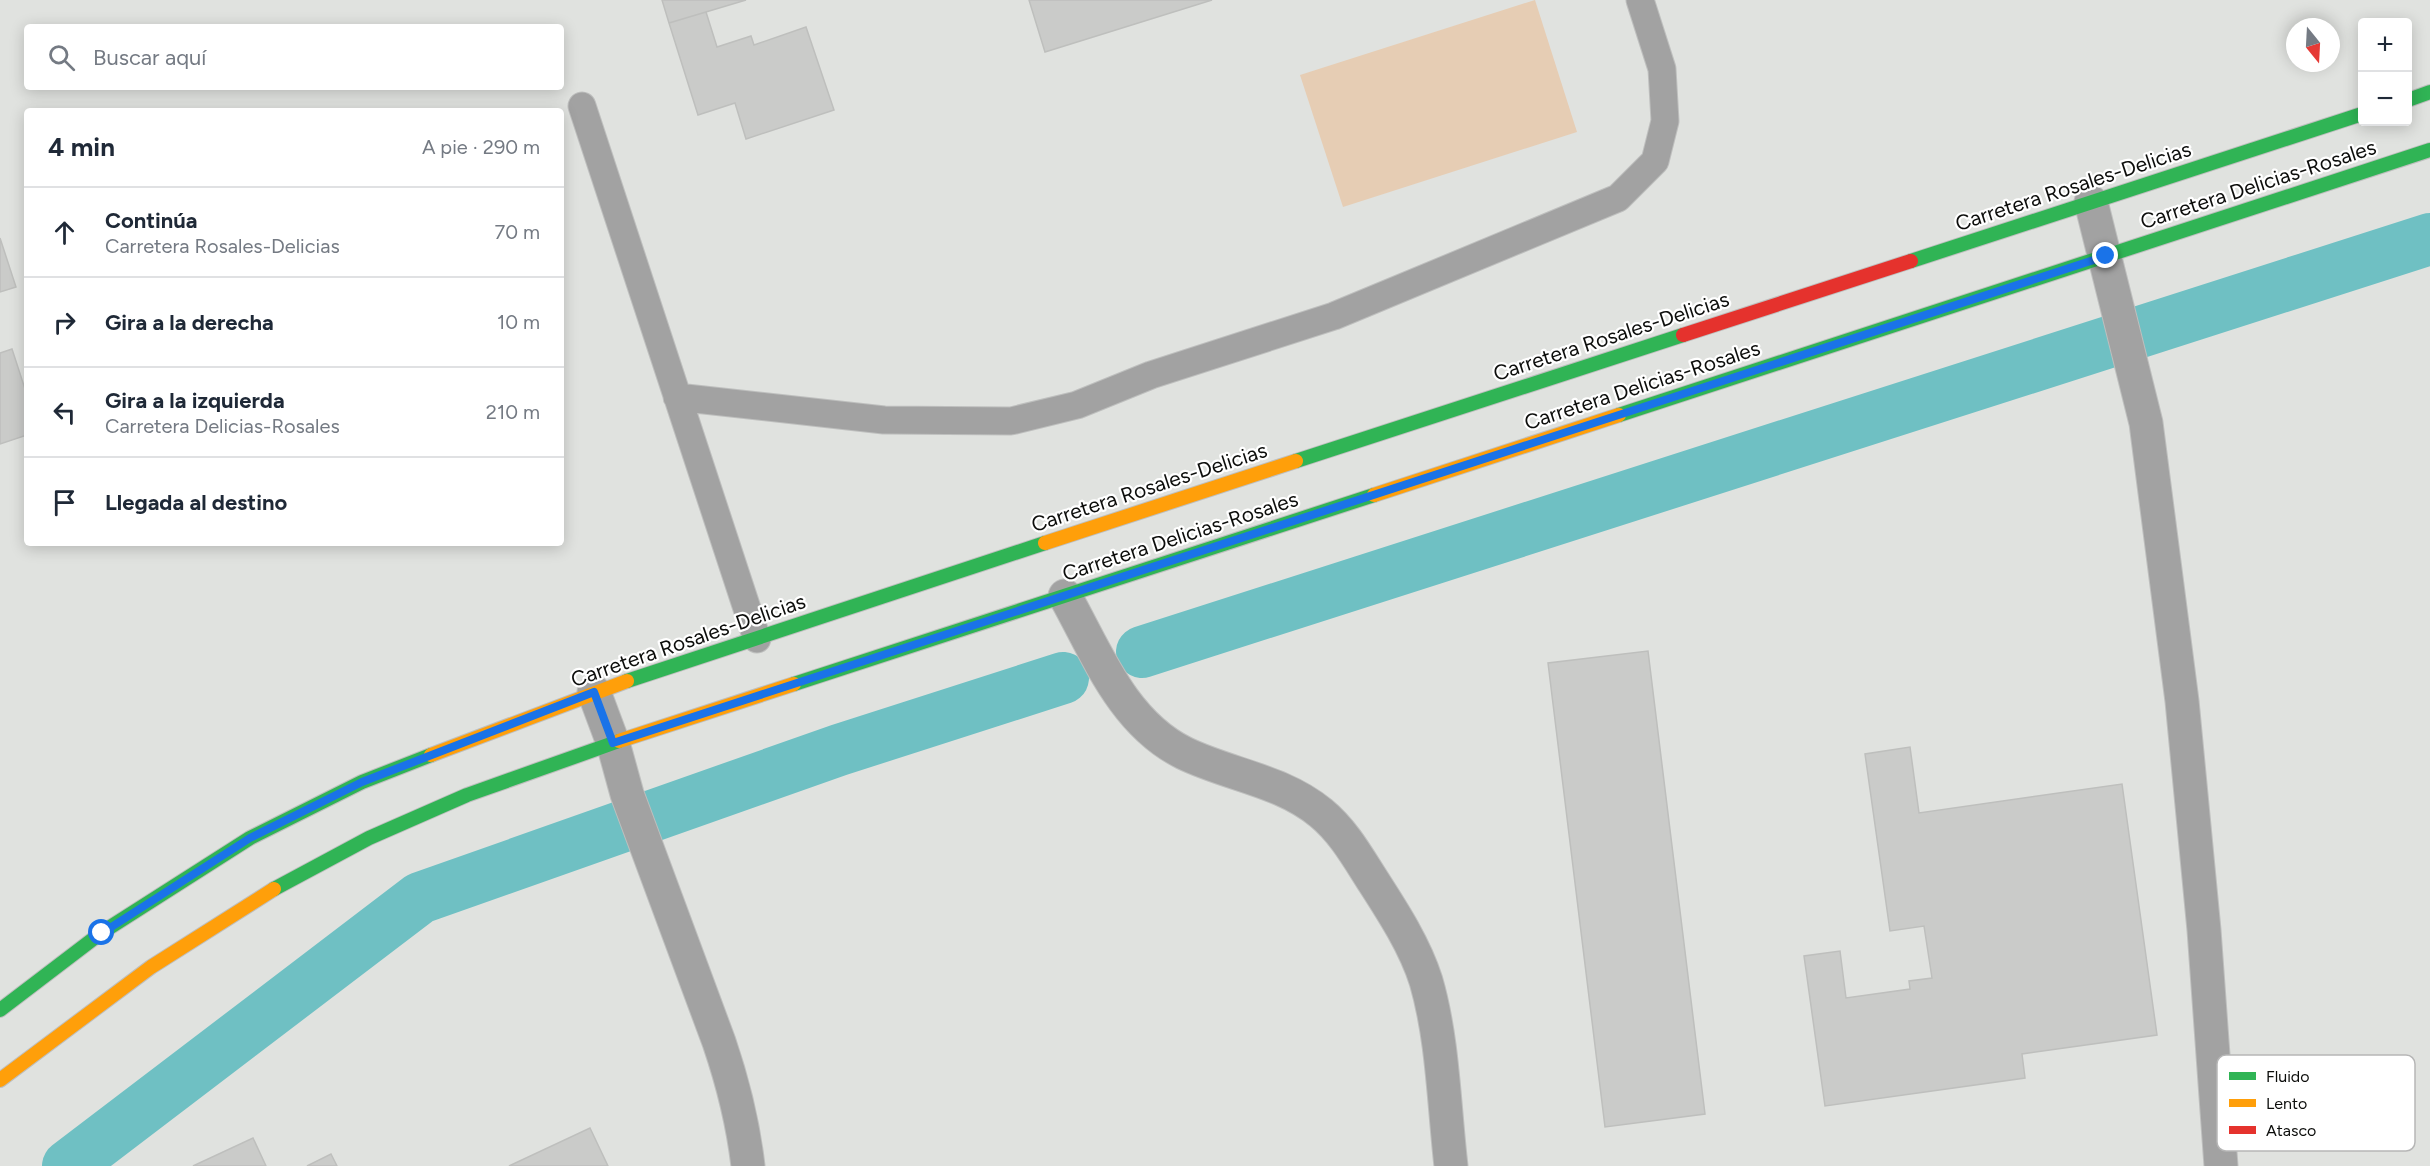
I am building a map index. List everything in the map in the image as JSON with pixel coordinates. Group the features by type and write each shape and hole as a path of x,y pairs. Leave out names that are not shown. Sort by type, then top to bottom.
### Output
{"main road":[{"path":"2412,98 2430,92"},
{"name":"Carretera Rosales-Delicias","path":"0,1010 102,933 250,838 362,782 594,692 2358,115"},
{"name":"Carretera Delicias-Rosales","path":"0,1080 151,967 272,890 369,838 467,795 613,743 2430,150"}],"street":[{"path":"2091,202 2146,423 2183,712 2204,930 2217,1110"},
{"path":"1065,596 1124,704 1151,732 1184,753 1290,792 1321,813 1346,839 1399,923 1425,980 1436,1023 1451,1166"},
{"path":"594,692 613,743 627,794 731,1080 744,1134 748,1166"},
{"path":"2220,1151 2221,1166"}],"lane":[{"path":"677,397 884,420 1011,421 1077,405 1151,375 1334,316 1617,198 1655,161 1665,121 1662,69 1640,0"},
{"path":"582,106 757,639"}],"shaded area":[{"path":"1535,0 1577,132 1343,207 1300,75"}],"building":[{"path":"662,0 746,0 669,23"},
{"path":"1029,0 1212,0 1045,52"},
{"path":"706,12 717,47 751,36 754,45 806,27 834,110 746,139 735,103 698,115 669,23"},
{"path":"0,238 16,287 0,292"},
{"path":"12,349 24,386 24,436 0,444 0,353"},
{"path":"1648,651 1705,1114 1605,1127 1548,663"},
{"path":"1910,747 1919,813 2122,784 2157,1035 2022,1054 2025,1078 1825,1106 1804,956 1840,951 1846,998 1910,989 1909,981 1932,978 1924,926 1890,931 1865,754"},
{"path":"590,1128 608,1166 509,1166"},
{"path":"253,1138 266,1166 193,1166"},
{"path":"331,1154 337,1166 307,1166"}],"waterway":[{"path":"1142,652 2430,239"},
{"path":"68,1166 420,898 839,750 1063,678"}],"traffic: fast":[{"path":"2412,99 2430,92"},
{"path":"1911,261 2358,115"},
{"path":"1619,415 2430,150"},
{"path":"1296,461 1683,335"},
{"path":"794,684 1374,495"},
{"path":"627,681 1045,543"},
{"path":"274,889 369,838 467,795 619,741"},
{"path":"0,1010 101,933 250,838 362,782 431,755"}],"traffic: slow":[{"path":"1374,495 1619,415"},
{"path":"1045,543 1296,461"},
{"path":"431,755 627,681"},
{"path":"619,741 794,684"},
{"path":"0,1080 151,967 274,889"}],"traffic: jam":[{"path":"1683,335 1911,261"}],"route":[{"path":"102,933 250,838 362,782 594,692 613,743 2106,256"}]}
